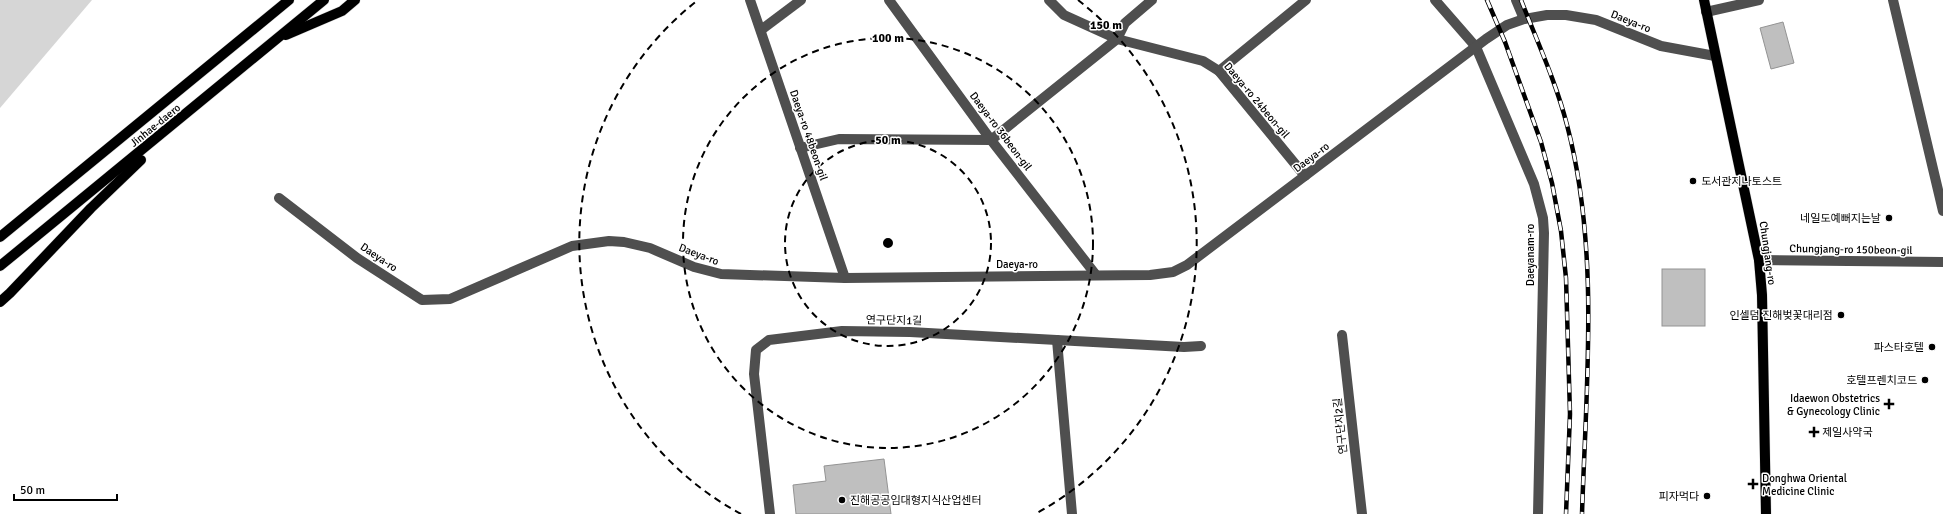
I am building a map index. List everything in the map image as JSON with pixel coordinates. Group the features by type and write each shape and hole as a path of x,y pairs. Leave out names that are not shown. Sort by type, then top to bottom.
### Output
{"main road":[{"name":"Jinhae-daero","path":"0,237 289,0"},
{"name":"Jinhae-daero","path":"0,266 186,115 324,0"},
{"path":"275,40 342,11 355,0"},
{"name":"Chungjang-ro","path":"1704,0 1759,260 1762,303 1766,514"},
{"path":"0,302 91,208 186,115"}],"street":[{"name":"Daeya-ro 48beon-gil","path":"750,0 845,278"},
{"path":"761,30 801,0"},
{"name":"Daeya-ro 36beon-gil","path":"888,0 991,140 1096,275"},
{"name":"Daeya-ro 24beon-gil","path":"1049,0 1064,15 1117,39 1203,61 1219,71 1305,176"},
{"path":"800,148 839,139 991,140 1117,39 1125,23 1152,0"},
{"path":"1219,71 1306,0"},
{"name":"Daeyanam-ro","path":"1435,0 1476,47 1534,184 1542,218 1538,514"},
{"path":"1516,0 1524,19"},
{"path":"1706,12 1759,0"},
{"path":"1893,0 1943,211"},
{"name":"Daeya-ro","path":"279,198 357,258 422,300 450,299 572,246 609,241 624,242 650,248 694,267 721,274 845,278 1164,274 1180,269 1507,25 1524,19 1547,15 1579,16 1596,20 1661,46 1715,56"},
{"name":"Chungjang-ro 150beon-gil","path":"1759,260 1943,262"},
{"name":"연구단지1길","path":"770,514 754,374 756,350 769,340 813,334 910,332 1184,347 1201,346"},
{"name":"연구단지2길","path":"1342,335 1362,514"},
{"path":"1057,340 1072,514"}],"shaded area":[{"path":"0,0 92,0 0,108"}],"building":[{"path":"1783,22 1794,63 1771,69 1760,28"},
{"path":"1662,269 1705,269 1705,326 1662,326"},
{"name":"진해공공임대형지식산업센터","path":"884,459 891,514 796,514 793,485 826,481 824,466"}],"railway":[{"path":"1487,0 1505,42 1541,142 1552,183 1561,231 1566,278 1570,414 1566,514"},
{"path":"1521,0 1552,77 1563,109 1577,172 1584,221 1587,269 1588,368 1582,514"}],"place":[{"name":"도서관지나토스트","path":"1693,181"},
{"name":"네일도예뻐지는날","path":"1889,218"},
{"name":"인셀덤 진해벚꽃대리점","path":"1841,315"},
{"name":"파스타호텔","path":"1932,347"},
{"name":"호텔프렌치코드","path":"1925,380"},
{"name":"Idaewon Obstetrics & Gynecology Clinic","path":"1889,404"},
{"name":"제일사약국","path":"1814,432"},
{"name":"Donghwa Oriental Medicine Clinic","path":"1753,484"},
{"name":"피자먹다","path":"1707,496"},
{"name":"진해공공임대형지식산업센터","path":"842,500"}]}
